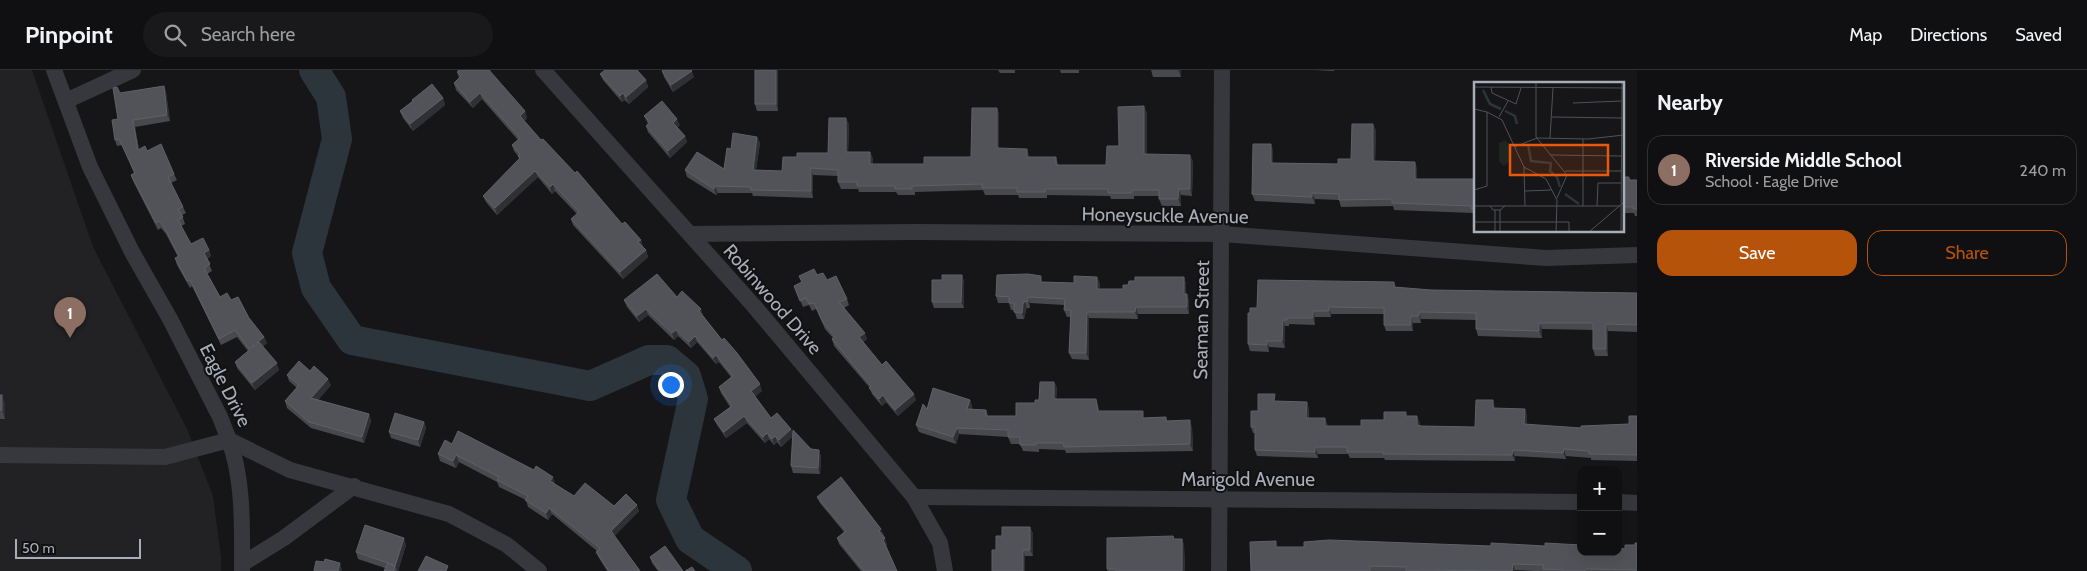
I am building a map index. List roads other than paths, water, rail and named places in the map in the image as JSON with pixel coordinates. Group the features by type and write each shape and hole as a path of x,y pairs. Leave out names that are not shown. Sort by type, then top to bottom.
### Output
{"street":[{"name":"Eagle Drive","path":"54,70 90,166 132,252 170,319 208,393 220,417 228,440 290,470 354,486 449,514 506,545 539,571"},
{"path":"66,101 133,70"},
{"name":"Robinwood Drive","path":"543,70 754,306 914,497 940,543 945,571"},
{"name":"Seaman Street","path":"1219,571 1222,70"},
{"name":"Honeysuckle Avenue","path":"690,234 916,232 1222,234 1546,258 1637,255"},
{"path":"0,455 165,457 228,440 232,449 241,504 242,567"},
{"path":"242,567 354,486"},
{"name":"Marigold Avenue","path":"914,497 1577,502"},
{"path":"1622,502 1637,502"}],"waterway":[{"path":"314,70 331,97 337,139 307,253 316,288 352,340 590,386 649,360 667,360 686,376 693,399 671,500 690,539 737,571"}],"place":[{"name":"Riverside Middle School","path":"70,338"}]}
